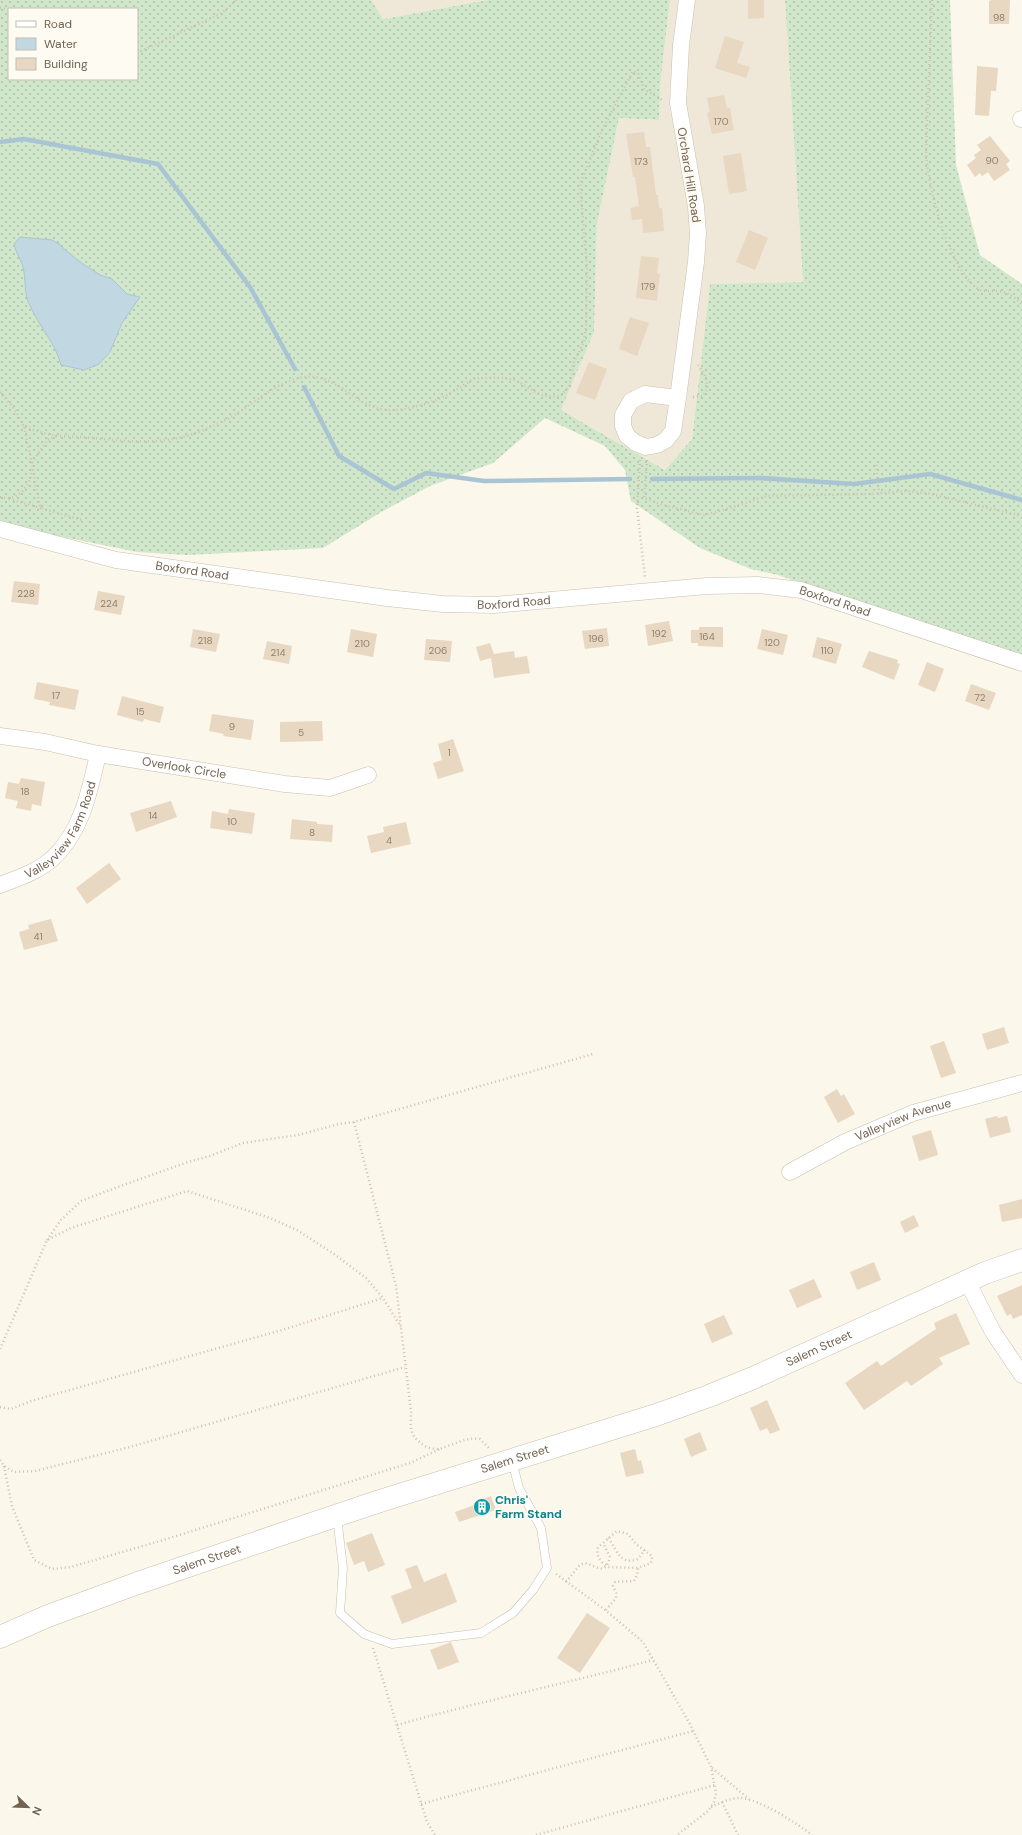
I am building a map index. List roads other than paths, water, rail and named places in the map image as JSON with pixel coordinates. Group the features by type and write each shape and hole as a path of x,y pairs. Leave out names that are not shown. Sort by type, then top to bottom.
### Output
{"main road":[{"name":"Salem Street","path":"0,1637 48,1616 138,1583 337,1516 656,1415 709,1396 754,1378 967,1281 1022,1260"}],"street":[{"name":"Orchard Hill Road","path":"684,398 645,394 635,398 627,405 623,416 623,426 627,436 645,450 657,445 670,435 684,398 698,234 696,206 678,103 681,44 686,0"},
{"name":"Boxford Road","path":"0,529 116,560 387,598 443,604 494,605 707,586 758,585 801,590 1022,663"},
{"name":"Overlook Circle","path":"0,736 45,742 98,754 285,784 330,788 368,775"},
{"name":"Valleyview Farm Road","path":"0,885 41,867 54,857 68,840 87,803 98,754"},
{"name":"Valleyview Avenue","path":"790,1172 845,1142 913,1113 1022,1083"},
{"path":"967,1281 993,1332 1022,1376"}],"lane":[{"path":"337,1516 343,1568 340,1613 364,1634 392,1644 480,1633 513,1613 533,1590 547,1568 541,1528 504,1463"}],"water":[{"path":"20,237 52,240 83,264 100,275 112,279 127,294 140,297 122,323 110,352 99,364 84,370 61,365 59,357 28,302 25,276 14,244"}],"waterway":[{"path":"0,142 24,139 158,164 250,287 295,369"},
{"path":"304,387 339,456 394,489 426,473 484,481 630,479"},
{"path":"652,479 760,478 854,484 930,474 1022,500"}],"place":[{"name":"Chris' Farm Stand","path":"482,1507"}]}
